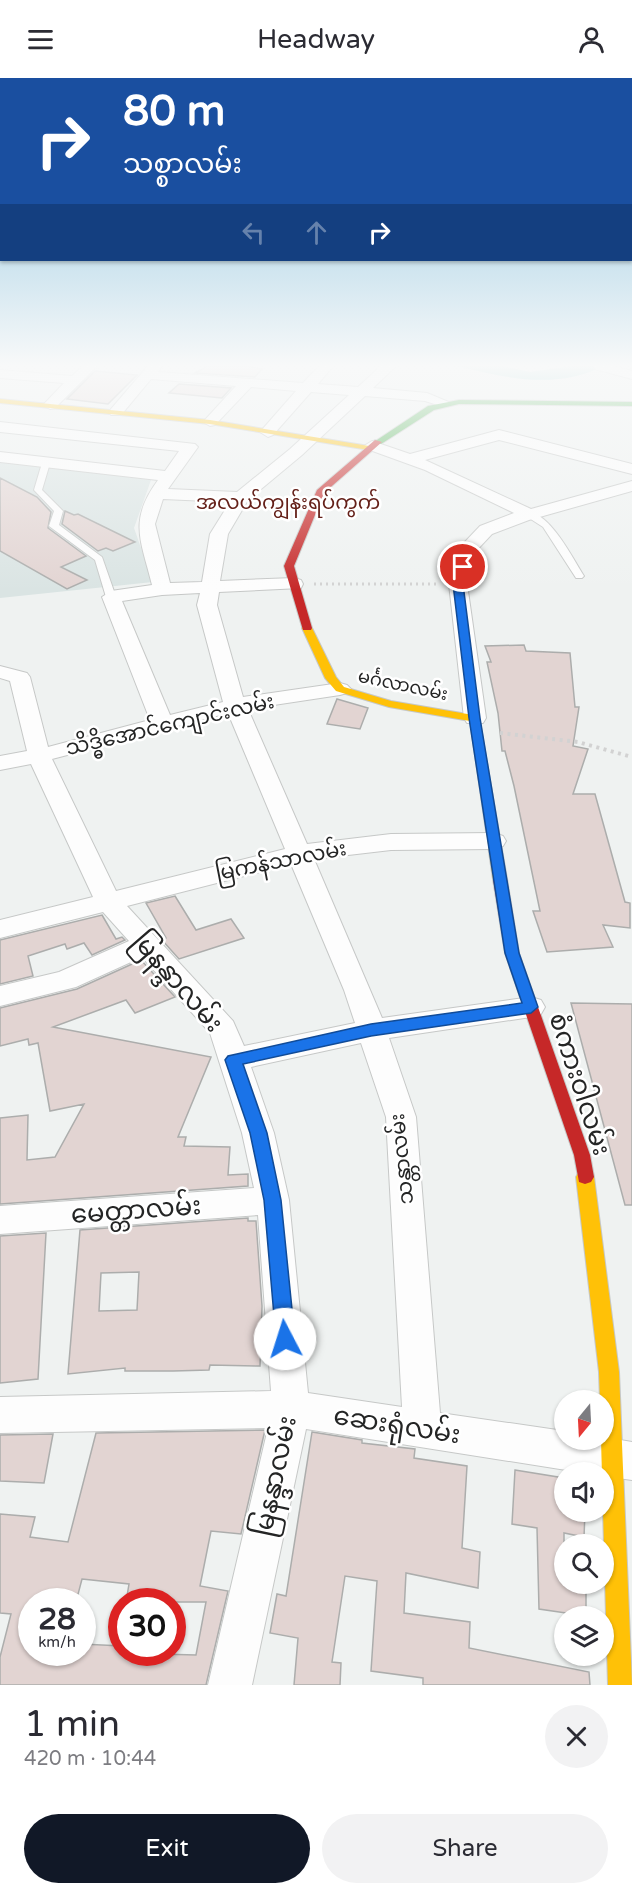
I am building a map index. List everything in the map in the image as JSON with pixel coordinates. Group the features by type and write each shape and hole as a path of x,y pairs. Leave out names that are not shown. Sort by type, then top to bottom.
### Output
{"main road":[{"path":"331,441 370,447"},
{"name":"မင်္ဂလာလမ်း","path":"379,441 320,492 289,566 302,617 331,678 340,689 388,704 476,725"},
{"name":"စံကားဝါလမ်း","path":"476,725 512,953 582,1155 609,1372 623,1459 620,1685"}],"street":[{"path":"46,463 60,441"},
{"path":"132,441 190,447 156,494 146,524 162,589"},
{"name":"သန္တာလမ်း","path":"307,441 241,497 219,534 207,605 236,705 358,990 401,1117 422,1428"},
{"path":"410,459 471,441"},
{"path":"522,441 632,469"},
{"path":"370,447 410,459 529,514"},
{"path":"0,458 169,477"},
{"path":"476,725 458,584 467,550 486,530 529,514 628,489"},
{"path":"156,494 241,497"},
{"path":"162,722 111,597 162,589 294,584"},
{"name":"မြနန္ဒာလမ်း","path":"0,672 20,677 39,756 108,901 223,1029 258,1133 273,1200 291,1409 230,1685"},
{"name":"သိဒ္ဓိအောင်ကျောင်းလမ်း","path":"0,763 39,756 162,722 236,705 340,689"},
{"name":"မြကန်သာလမ်း","path":"0,929 301,853 391,842 494,841"},
{"path":"0,996 66,980 146,944"},
{"path":"233,1060 371,1030 531,1007"},
{"name":"မေတ္တာလမ်း","path":"0,1220 273,1200"},
{"name":"ဆေးရုံလမ်း","path":"0,1415 291,1409 623,1459"}],"lane":[{"path":"46,463 38,490 58,511 54,526 99,559 111,597"},
{"path":"529,514 546,525 579,576"}],"path":[{"path":"294,584 458,584"},
{"path":"476,725 578,742 632,757"}],"shaded area":[{"path":"0,462 151,480 134,528 153,582 0,598"}],"building":[{"path":"0,478 37,497 51,512 48,528 86,556 61,567 87,580 67,589 0,551"},
{"path":"65,511 74,515 78,514 135,542 113,551 106,548 98,551 62,524"},
{"path":"524,645 526,651 570,653 575,707 579,707 573,746 588,749 573,794 595,794 625,902 630,903 630,928 603,925 613,947 547,952 533,911 540,911 514,786 505,751 502,751 498,713 487,662 491,662 485,646"},
{"path":"337,699 368,708 360,729 327,724"},
{"path":"175,896 196,930 231,919 244,938 179,959 162,940 166,938 146,903"},
{"path":"102,915 116,939 122,937 125,940 92,955 84,943 67,949 65,944 28,956 33,976 0,984 0,940"},
{"path":"141,960 175,997 135,1013 126,1000 53,1027 211,1057 178,1137 186,1137 184,1146 230,1147 228,1175 248,1174 248,1186 0,1204 0,1118 28,1115 27,1160 55,1157 84,1104 50,1111 38,1043 29,1045 28,1039 0,1046 0,1008 77,989"},
{"path":"571,1003 632,1004 632,1205 625,1205"},
{"path":"248,1218 248,1221 256,1221 262,1306 260,1366 210,1365 209,1370 173,1371 125,1371 125,1368 68,1374 80,1230","holes":["139,1272 137,1310 99,1311 101,1273"]},
{"path":"46,1233 38,1379 0,1383 0,1236"},
{"path":"265,1430 241,1534 211,1531 200,1586 228,1591 206,1685 0,1685 0,1657 11,1614 0,1613 0,1514 35,1517 30,1537 68,1542 96,1433"},
{"path":"312,1432 362,1440 362,1443 415,1449 414,1458 467,1466 462,1548 480,1552 478,1588 406,1573 404,1613 470,1622 469,1648 589,1672 590,1685 423,1685 423,1678 371,1671 377,1581 345,1576 332,1662 341,1663 340,1685 294,1685 298,1638 270,1633 277,1594 286,1596"},
{"path":"53,1434 44,1483 0,1481 0,1435"},
{"path":"515,1470 554,1476 554,1522 585,1522 584,1534 554,1534 554,1594 586,1594 586,1606 554,1606 554,1611 539,1609 537,1528 512,1524"}],"traffic: slow":[{"path":"326,441 369,448"},
{"path":"307,628 331,678 340,689 389,704 475,718 500,879"},
{"path":"585,1177 609,1372 620,1685"}],"traffic: jam":[{"path":"307,628 289,566 320,492 378,442"},
{"path":"500,879 512,953 582,1155 585,1177"}],"district":[{"name":"အလယ်ကျွန်းရပ်ကွက်","path":"288,503"}],"route":[{"path":"285,1339 273,1200 258,1133 233,1060 371,1030 531,1007 512,953 475,718 458,584 463,567"}]}
